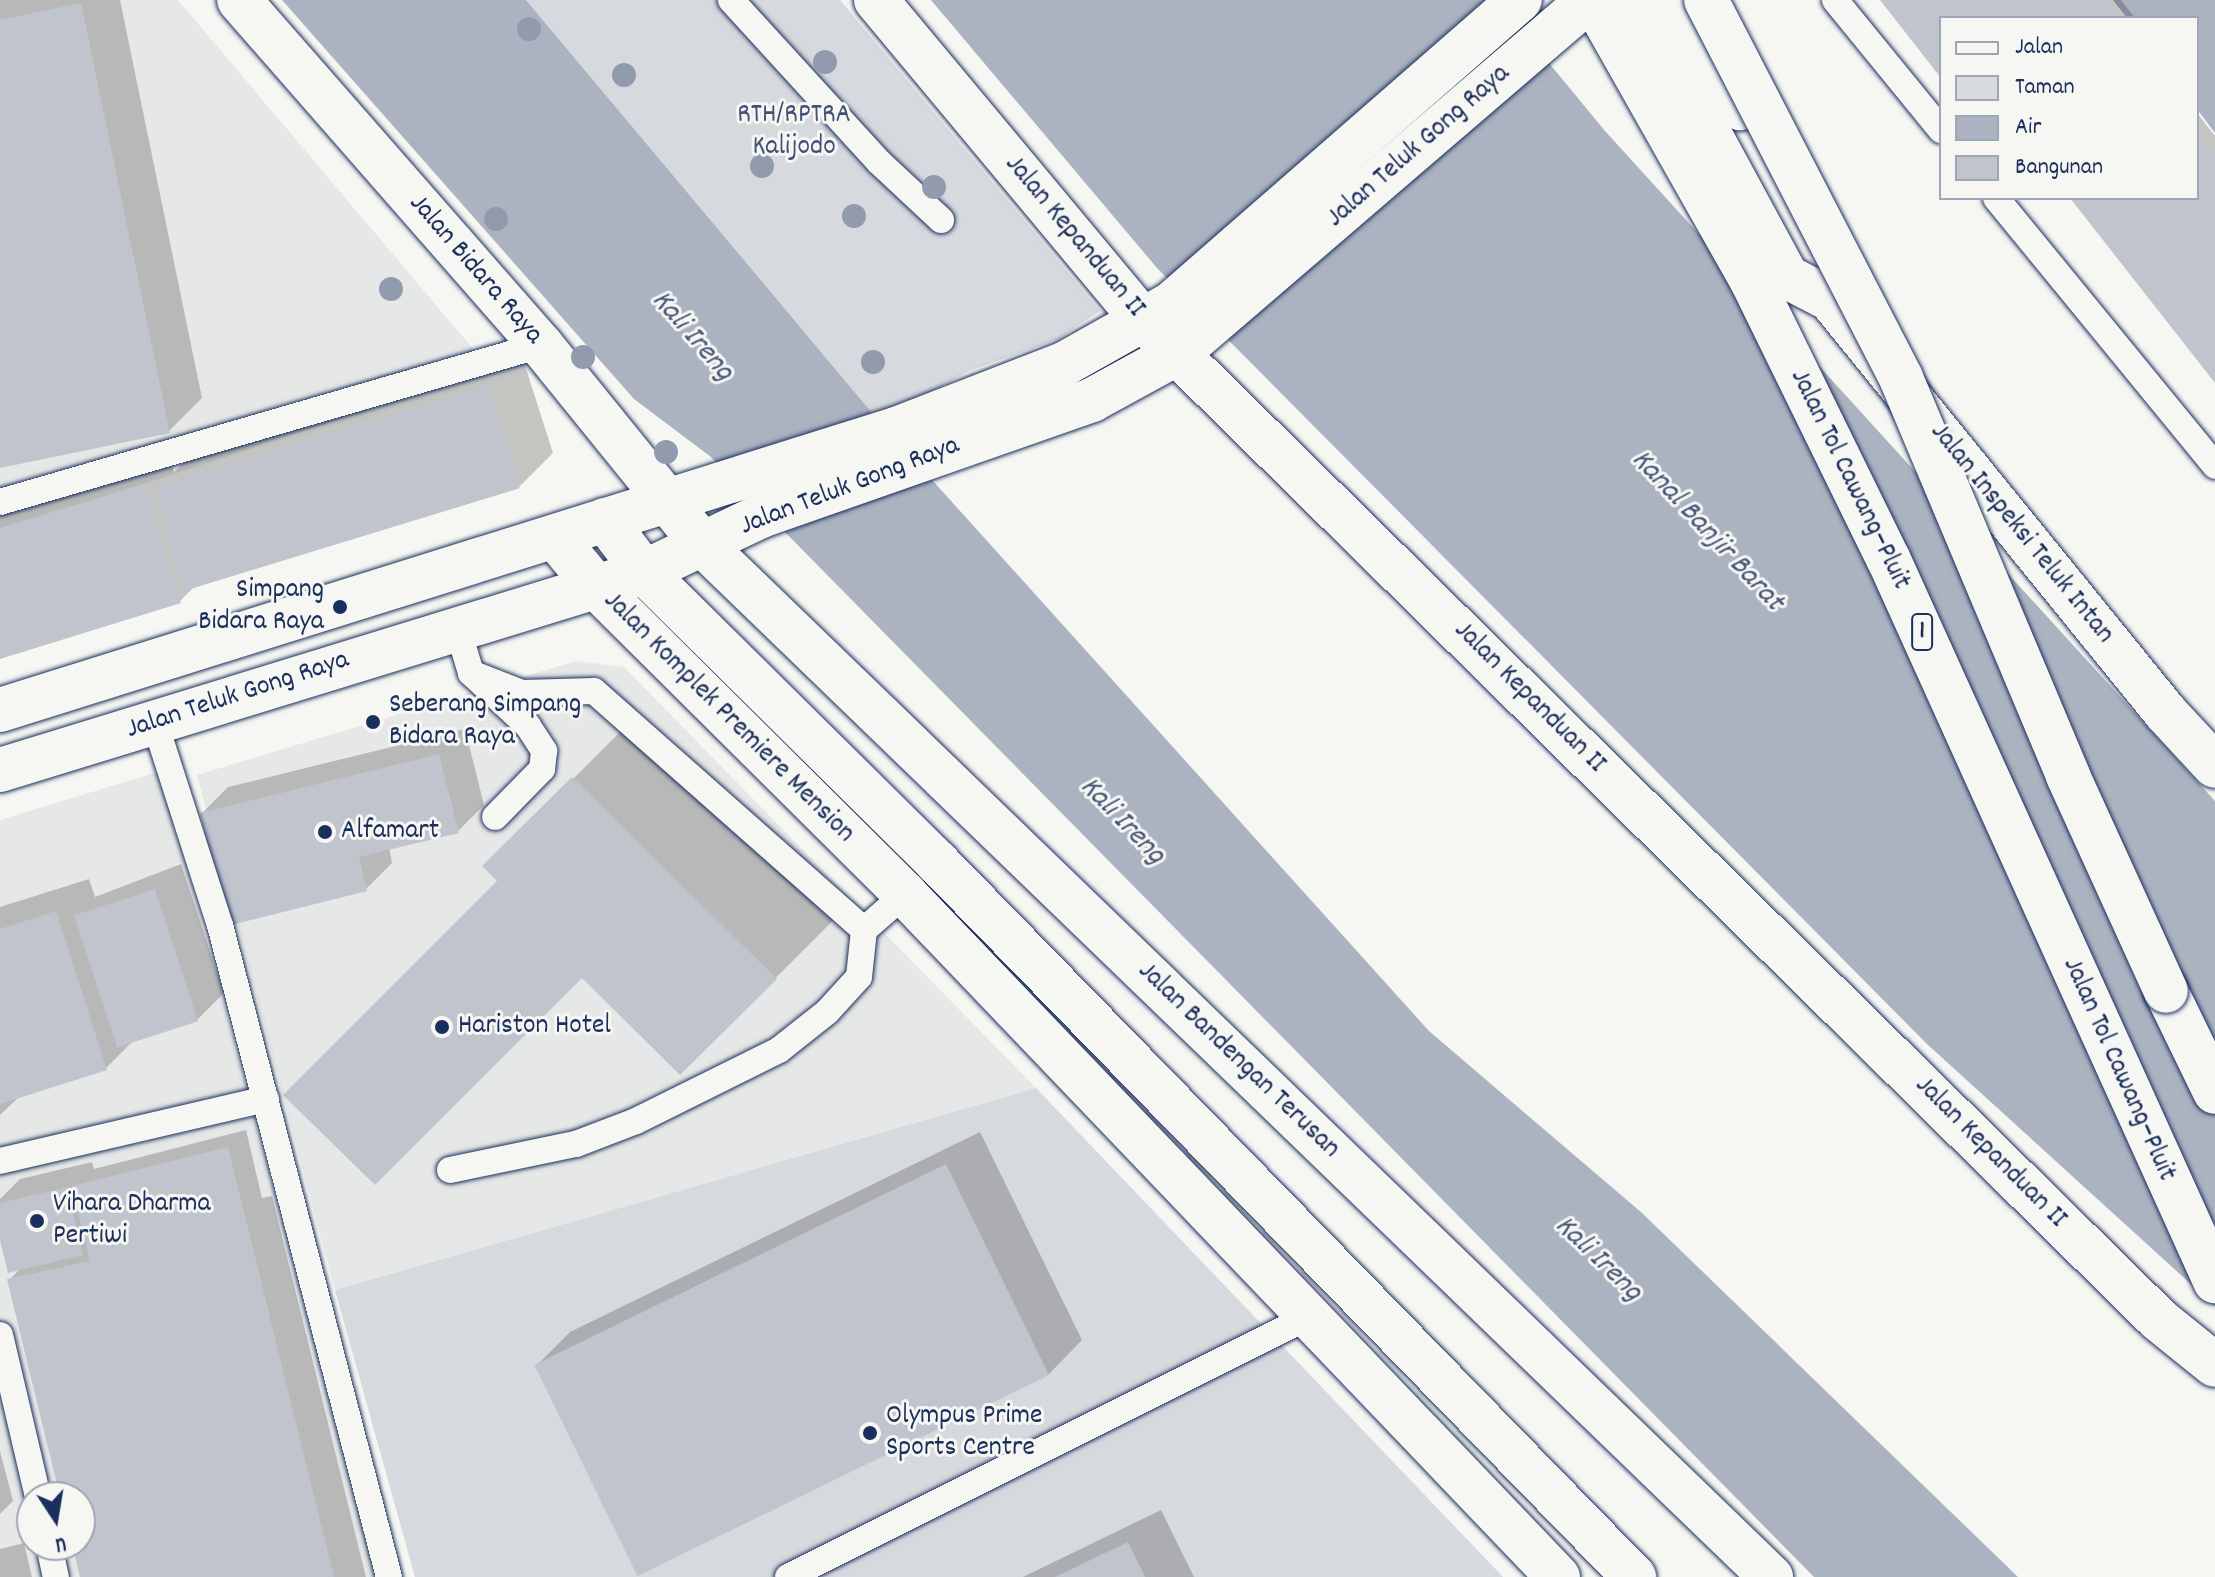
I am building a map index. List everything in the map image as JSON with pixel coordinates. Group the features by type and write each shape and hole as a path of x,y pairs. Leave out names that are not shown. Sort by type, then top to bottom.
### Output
{"main road":[{"name":"Jalan Bidara Raya","path":"239,0 541,345 666,504 704,546"},
{"name":"Jalan Kepanduan II","path":"876,0 1157,312 1192,342 2158,1319 2215,1365"},
{"name":"Jalan Teluk Gong Raya","path":"0,710 730,482 1092,400 1192,342 1591,0"},
{"name":"Jalan Tol Cawang–Pluit","path":"1591,0 1752,281 1888,558 2215,1281"},
{"name":"Jalan Inspeksi Teluk Intan","path":"1630,0 1668,57 1787,277 1830,299 2166,713 2215,766"},
{"name":"Jalan Inspeksi Teluk Intan","path":"1676,0 1820,251 1830,299"},
{"path":"1706,0 1901,378 2068,776 2215,1092"},
{"name":"Jalan Teluk Gong Raya","path":"0,770 457,626 644,572 704,546 911,443 1157,312 1516,3"},
{"name":"Jalan Komplek Premiere Mension","path":"605,520 644,572 937,862 1628,1575"},
{"name":"Jalan Komplek Premiere Mension","path":"555,537 597,588 905,894 1306,1318 1558,1577"},
{"name":"Jalan Bandengan Terusan","path":"704,546 1771,1577"},
{"path":"905,894 937,862"},
{"path":"1172,1176 1206,1140"},
{"path":"1306,1318 1345,1283"}],"lane":[{"path":"731,0 879,162 941,220"},
{"path":"1835,0 1939,128"},
{"path":"1998,200 2215,466"},
{"path":"0,502 541,345"},
{"path":"457,626 471,673 528,726 544,751 542,769 495,817"},
{"path":"471,673 522,693 594,691 864,930"},
{"path":"155,723 220,925 389,1577"},
{"path":"450,1170 576,1144 636,1121 779,1050 827,1012 859,977 864,930 905,894"},
{"path":"0,1161 266,1099"},
{"path":"788,1577 1306,1318"},
{"path":"0,1335 34,1481"}],"shaded area":[{"path":"0,0 178,0 490,369 0,532"},
{"path":"576,661 624,667 1036,1088 335,1290 197,775"},
{"path":"161,771 378,1577 0,1577 0,820"}],"green space":[{"name":"RTH/RPTRA Kalijodo","path":"526,0 840,0 1100,311 1058,339 969,371 878,420"},
{"name":"Olympus Prime Sports Centre","path":"1036,1088 1503,1577 415,1577 335,1290"}],"water":[{"name":"Kali Ireng","path":"282,0 526,0 878,420 1429,1031 1642,1213 2018,1577 1814,1577 711,457 634,399"},
{"name":"Kanal Banjir Barat","path":"931,0 1497,0 1605,131 2215,801 2215,1306 1927,1044 1157,268"},
{"path":"2113,0 2215,0 2215,133 2199,112 2199,16 2125,16"}],"building":[{"path":"1880,0 2106,0 2118,16 1939,16 1939,75"},
{"path":"81,3 170,433 0,468 0,20"},
{"path":"2199,134 2215,155 2215,383 2072,200 2199,200"},
{"path":"488,385 520,488 185,591 153,487"},
{"path":"144,484 181,603 0,659 0,528"},
{"path":"439,754 459,833 359,857 367,891 227,926 200,813"},
{"name":"Hariston Hotel","path":"572,777 777,979 680,1075 582,978 375,1185 283,1095 497,881 482,866"},
{"path":"155,889 198,1021 117,1047 74,915"},
{"path":"56,911 107,1070 0,1104 0,929"},
{"path":"228,1147 334,1577 80,1577 76,1561 96,1561 96,1481 56,1481 7,1279 90,1261 72,1186"},
{"path":"946,1164 1049,1375 637,1576 534,1365"},
{"name":"Vihara Dharma Pertiwi","path":"67,1187 83,1255 8,1273 0,1240 0,1203"},
{"path":"1128,1542 1145,1577 1055,1577"}],"place":[{"name":"Simpang Bidara Raya","path":"340,607"},
{"name":"Seberang Simpang Bidara Raya","path":"373,722"},
{"name":"Alfamart","path":"325,832"},
{"name":"Hariston Hotel","path":"442,1027"},
{"name":"Vihara Dharma Pertiwi","path":"37,1221"},
{"name":"Olympus Prime Sports Centre","path":"870,1433"}]}
